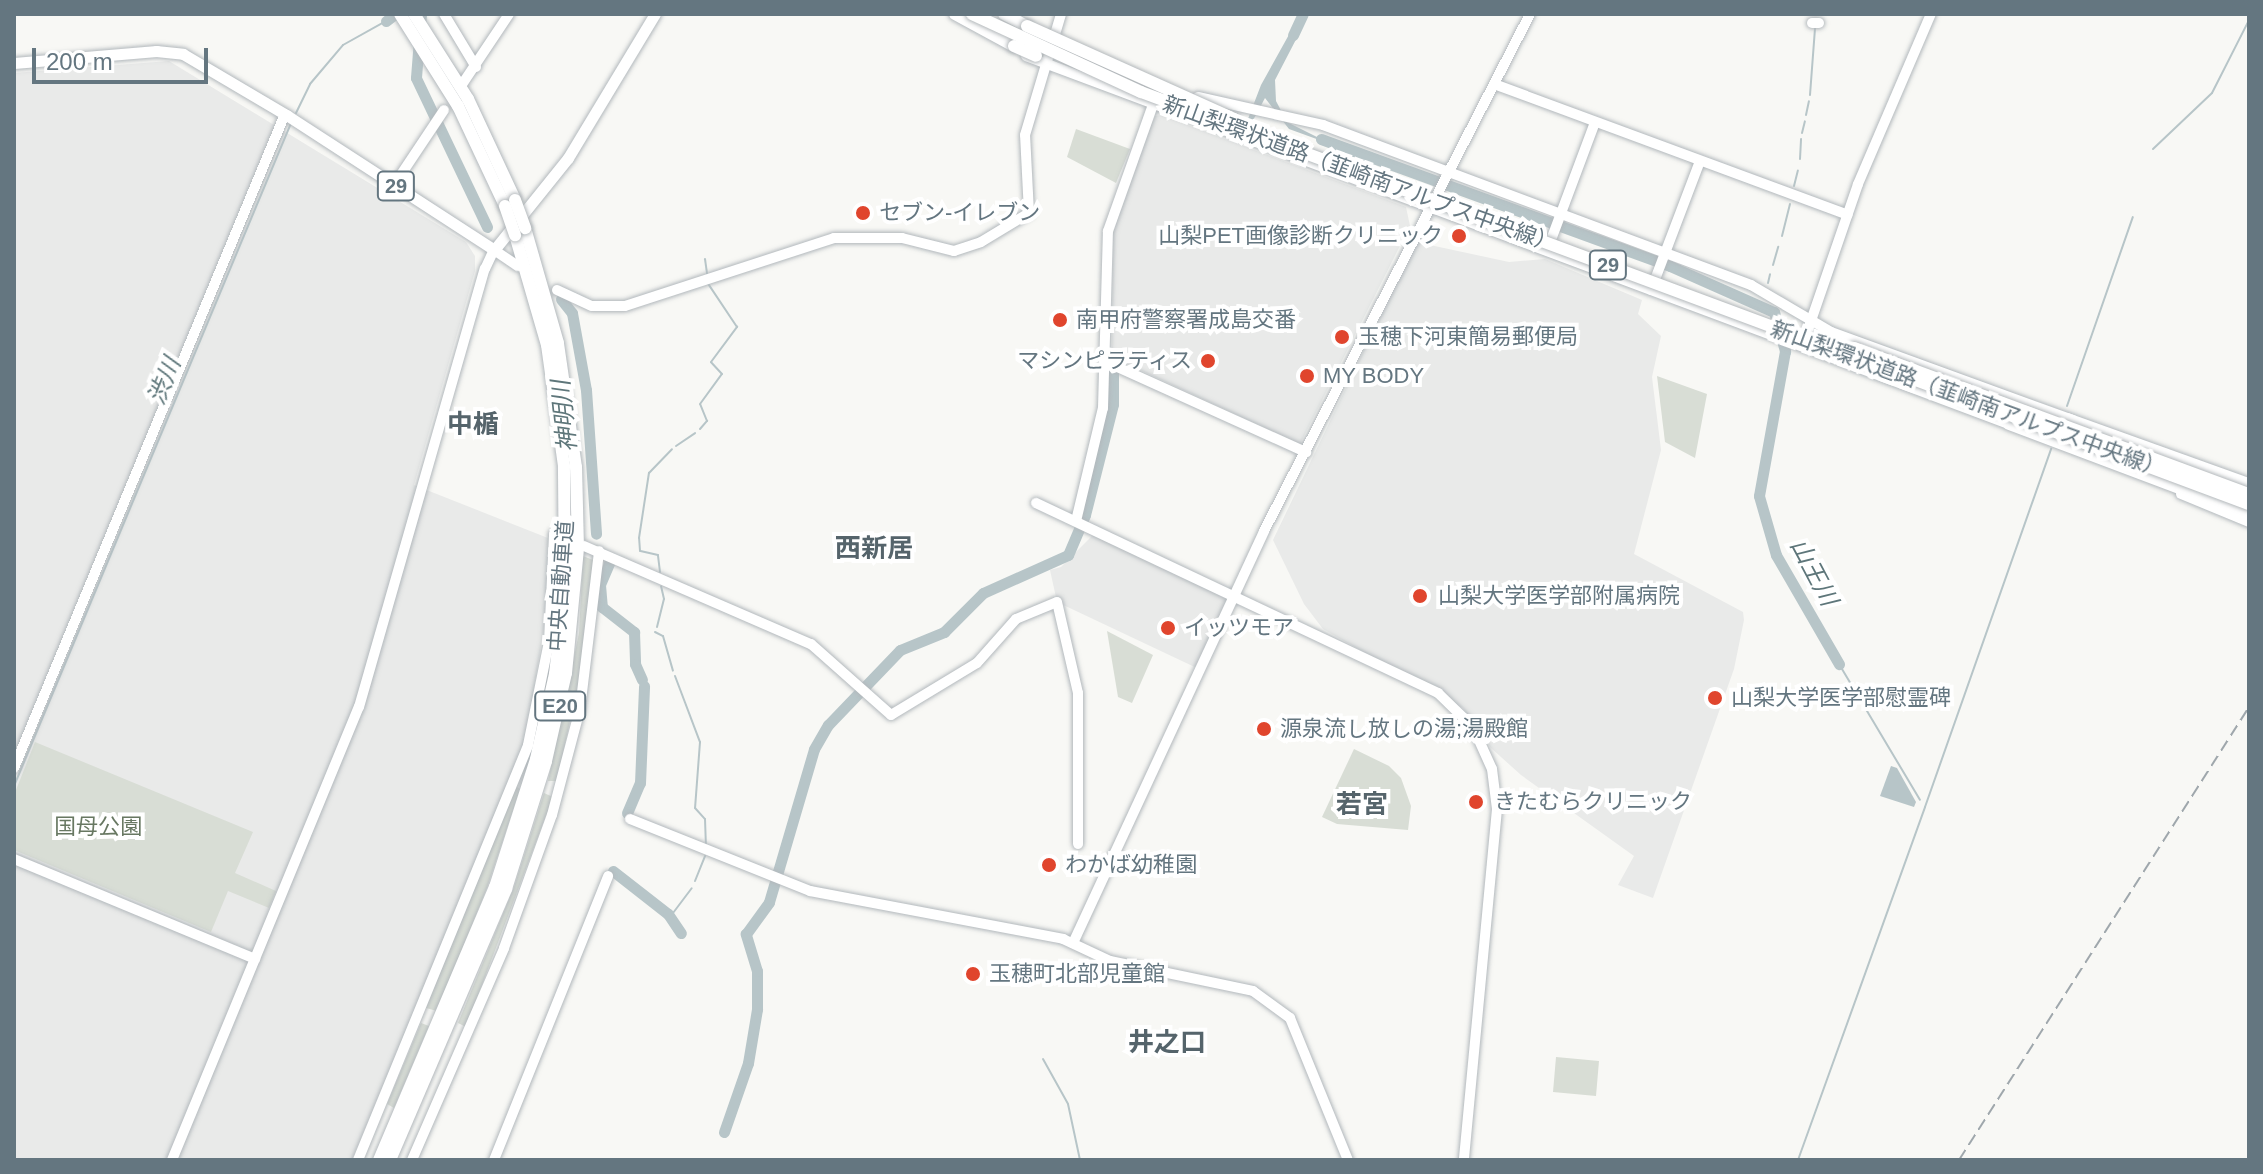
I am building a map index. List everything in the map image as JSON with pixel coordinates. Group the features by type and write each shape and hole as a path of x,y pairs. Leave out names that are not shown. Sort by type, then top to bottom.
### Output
{"highway":[{"name":"中央自動車道","path":"400,14 426,41"},
{"name":"中央自動車道","path":"390,1160 506,889 542,777 566,673 578,548 576,467 558,343 510,203 458,106 414,14"},
{"path":"955,14 1037,56 1141,92"},
{"name":"新山梨環状道路（韮崎南アルプス中央線）","path":"972,14 1141,92 2249,504"},
{"name":"新山梨環状道路（韮崎南アルプス中央線）","path":"989,14 1067,54 1234,119 2249,494"},
{"path":"1004,14 1234,119"},
{"name":"中央自動車道","path":"379,1160 495,887 536,759 555,674 565,588 564,466 547,345 520,231"},
{"path":"2062,417 2249,484"},
{"path":"2009,424 2249,514"}],"main road":[{"path":"494,250 568,158 655,14"},
{"name":"29","path":"14,63 174,52 290,117 494,250"}],"street":[{"path":"444,14 476,67"},
{"path":"463,83 509,14"},
{"path":"946,14 1045,65 2009,424"},
{"path":"1015,14 1162,81 1245,111 1296,116 1399,153 1443,182 1448,209 1462,219"},
{"path":"557,290 592,306 625,306 842,237 902,238 954,251 970,248 1029,213 1025,135 1061,14"},
{"path":"1073,943 1235,595 1530,14"},
{"path":"1802,345 1848,215 1931,14"},
{"path":"1080,523 1103,408 1108,231 1162,81"},
{"path":"1494,84 1848,215"},
{"path":"394,185 444,110"},
{"path":"14,768 290,117"},
{"path":"1547,251 1595,122"},
{"path":"1651,291 1700,161"},
{"path":"1412,200 1443,182 1467,178 1557,223 1662,262 1773,294 1811,321 2062,417 2249,478"},
{"path":"172,1160 359,707 494,250 518,266"},
{"path":"1104,361 1306,452"},
{"path":"2062,444 2249,522"},
{"path":"1036,503 1438,693 1466,718 1487,753 1497,809 1464,1160"},
{"path":"358,1160 528,745 549,642 554,534 560,537"},
{"path":"584,546 768,622 811,644 894,714 977,663 1016,619 1057,602 1078,693 1078,844"},
{"path":"412,1160 509,935 552,815 580,709 599,551"},
{"path":"630,819 784,882 1073,943 1110,961 1253,991 1278,1005 1298,1035 1348,1160"},
{"path":"14,859 255,959"},
{"path":"494,1160 608,876"}],"shaded area":[{"path":"1296,22 1303,26 1275,80 1276,101 1287,122 1333,145 1289,129 1265,98 1250,126 1246,124 1261,85"},
{"path":"169,61 466,242 475,256 475,271 414,485 548,538 545,620 525,744 352,1160 14,1160 14,73"},
{"path":"1161,115 1406,207 1410,226 1300,444 1112,357 1113,233 1126,185 1155,116"},
{"path":"1416,242 1509,262 1545,259 1642,300 1638,314 1661,336 1652,377 1661,450 1634,554 1743,612 1744,620 1734,669 1653,898 1618,885 1634,856 1521,775 1491,748 1463,708 1323,629 1304,604 1273,540"},
{"path":"1097,531 1235,595 1201,670 1057,602 1050,570 1061,567"},
{"path":"1891,766 1897,768 1916,802 1914,807 1880,796"}],"green space":[{"path":"1076,129 1130,149 1116,183 1067,157"},
{"path":"1657,376 1707,394 1695,458 1665,442"},
{"path":"583,556 593,560 581,671 557,781 548,781 579,633"},
{"path":"1107,631 1153,655 1132,703 1118,697"},
{"name":"国母公園","path":"35,742 253,832 235,873 276,891 269,908 228,891 211,932 14,850 14,795"},
{"path":"1354,749 1389,766 1401,778 1411,806 1408,830 1337,824 1322,817"},
{"path":"516,786 520,789 487,888 437,1011 426,1008"},
{"path":"544,793 553,797 466,1027 458,1023 514,887"},
{"path":"421,1023 429,1026 394,1108 387,1104"},
{"path":"1556,1057 1599,1061 1596,1096 1553,1092"}],"waterway":[{"path":"386,21 395,14"},
{"name":"神明川","path":"421,14 416,78 487,227"},
{"path":"1293,35 1303,14"},
{"path":"2153,149 2212,93 2249,20"},
{"name":"渋川","path":"296,113 310,84 343,45 386,21"},
{"name":"山王川","path":"1810,95 1815,28"},
{"name":"山王川","path":"1806,115 1809,101"},
{"name":"山王川","path":"1802,133 1805,121"},
{"name":"渋川","path":"14,786 291,123"},
{"path":"1321,139 1670,266 1774,312 1785,351 1759,496 1776,555 1839,664"},
{"name":"山王川","path":"1800,159 1801,139"},
{"name":"山王川","path":"1794,186 1798,170"},
{"name":"山王川","path":"1782,236 1790,204"},
{"path":"2067,406 2133,217"},
{"name":"山王川","path":"1773,265 1778,247"},
{"path":"705,259 707,274"},
{"name":"山王川","path":"1768,283 1770,274"},
{"path":"700,429 707,421 700,404 722,374 711,362 737,327 707,282"},
{"name":"神明川","path":"561,299 572,313 586,390 596,534"},
{"path":"724,1132 748,1063 757,1009 757,971 746,934 769,902 814,749 828,725 900,650 944,632 983,593 1068,555 1085,515 1113,404 1113,372"},
{"path":"676,446 695,433"},
{"path":"660,572 658,555 640,551 639,538 649,473 672,449"},
{"path":"1925,807 2051,449"},
{"name":"神明川","path":"610,561 600,585 602,607 634,632 635,664 642,680"},
{"path":"657,627 664,599 661,586"},
{"path":"655,632 663,636 673,671"},
{"name":"山王川","path":"1839,664 1920,800"},
{"path":"675,676 700,742 695,808 705,819 706,846"},
{"name":"神明川","path":"627,813 640,783 644,686"},
{"name":"山王川","path":"1798,1160 1925,807"},
{"path":"695,881 705,856"},
{"name":"神明川","path":"613,871 668,914 681,933"},
{"path":"670,917 692,888"},
{"path":"1043,1059 1068,1104 1080,1160"}],"railway":[{"path":"1959,1160 2249,707"}],"place":[{"name":"セブン-イレブン","path":"863,213"},
{"name":"山梨PET画像診断クリニック","path":"1459,236"},
{"name":"南甲府警察署成島交番","path":"1060,320"},
{"name":"玉穂下河東簡易郵便局","path":"1342,337"},
{"name":"マシンピラティス","path":"1208,361"},
{"name":"MY BODY","path":"1307,376"},
{"name":"山梨大学医学部附属病院","path":"1420,596"},
{"name":"イッツモア","path":"1168,628"},
{"name":"山梨大学医学部慰霊碑","path":"1715,698"},
{"name":"源泉流し放しの湯;湯殿館","path":"1264,729"},
{"name":"きたむらクリニック","path":"1476,802"},
{"name":"わかば幼稚園","path":"1049,865"},
{"name":"玉穂町北部児童館","path":"973,974"}],"district":[{"name":"中楯","path":"473,425"},
{"name":"西新居","path":"874,549"},
{"name":"若宮","path":"1362,805"},
{"name":"井之口","path":"1167,1043"}]}
